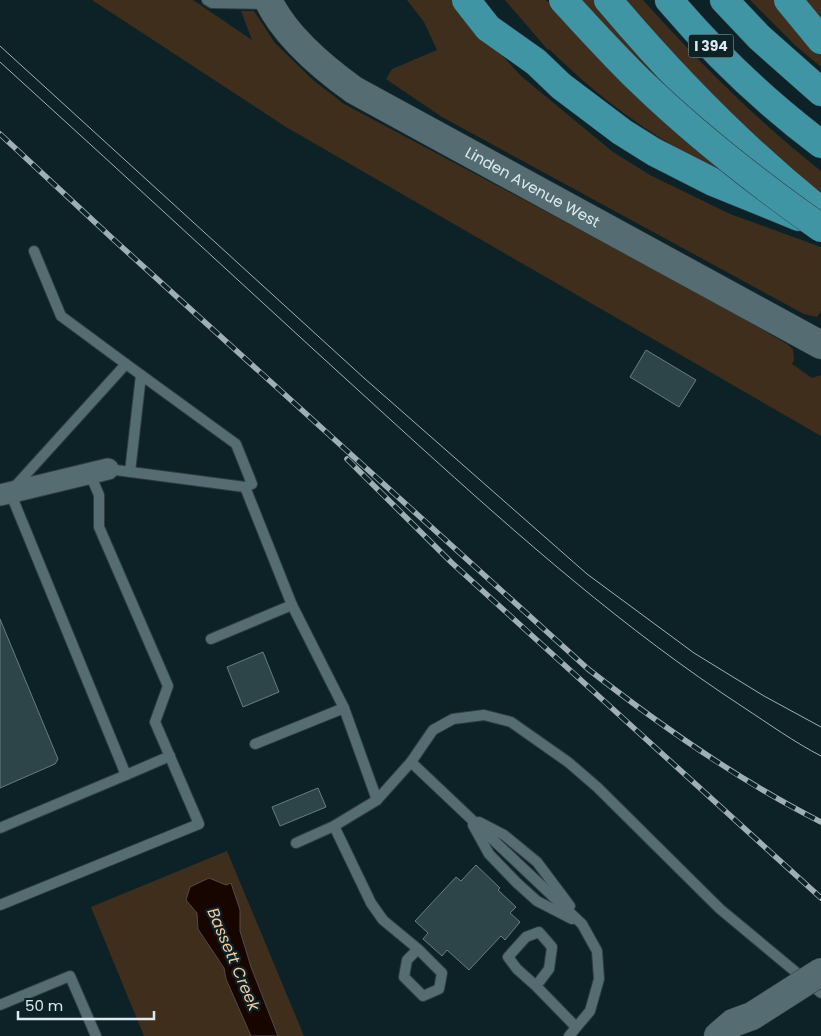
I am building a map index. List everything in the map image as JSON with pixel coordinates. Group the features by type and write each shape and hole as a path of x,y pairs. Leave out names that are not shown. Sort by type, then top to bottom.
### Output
{"highway":[{"path":"466,0 488,28 536,62 561,86 590,109 654,152 713,182 821,227"},
{"path":"490,0 536,62"},
{"path":"563,0 639,80 679,117 739,167 821,227"},
{"path":"608,0 652,52 712,115 763,163 821,211"},
{"name":"I 394","path":"669,0 709,44 756,90 821,144"},
{"name":"I 394","path":"724,0 760,37 821,92"},
{"path":"788,0 821,40"}],"street":[{"name":"Linden Avenue West","path":"269,2 295,38 323,68 354,90 821,345"},
{"path":"5,493 99,472"},
{"path":"718,1036 733,1023 752,1016 821,972"},
{"path":"732,1036 752,1016"}],"lane":[{"path":"207,0 212,3 269,2"},
{"path":"0,905 199,824 155,722 168,686 99,527 99,472 130,472 245,487 252,484 236,444 61,316 34,251"},
{"path":"126,364 5,493 126,775"},
{"path":"130,472 141,375"},
{"path":"245,487 292,605 344,708 377,800"},
{"path":"210,638 292,605"},
{"path":"255,744 344,708"},
{"path":"296,842 334,826 377,800 412,762 433,730 453,719 484,715 511,722 568,762 597,787 720,909 821,993"},
{"path":"0,828 170,756"},
{"path":"412,762 582,924 597,951 599,979 590,1011 569,1036"},
{"path":"468,815 489,854 517,883 536,901 582,924"},
{"path":"334,826 370,903 383,920 418,949 442,973 439,989 423,996 404,977 407,960 418,949"},
{"path":"536,986 549,969 552,947 539,932 526,937 508,957 517,969 576,1027"},
{"path":"0,1005 70,976 96,1036"}],"shaded area":[{"path":"92,0 193,0 252,40 241,11 254,11 275,43 313,80 344,104 697,292 787,344 793,349 794,360 792,364 812,378 821,375 821,436 286,127"},
{"path":"407,0 455,0 521,76 613,152 650,175 730,214 821,247 821,311 817,317 804,314 442,117 386,79 392,69 437,50 424,22"},
{"path":"505,0 546,0 729,175 660,138 610,103 548,50"},
{"path":"575,0 595,0 699,123"},
{"path":"623,0 643,0 728,89 797,152 821,171 821,195 748,133"},
{"path":"750,0 775,0 821,55 821,67 796,46"},
{"path":"804,0 821,0 821,21"},
{"path":"227,851 304,1036 278,1036 251,967 240,931 240,910 226,885 189,892 186,900 197,913 198,929 224,968 226,979 251,1036 144,1036 91,907"}],"water":[{"name":"Bassett Creek","path":"209,878 226,885 231,883 240,910 240,931 251,967 278,1036 251,1036 226,979 224,968 198,929 197,913 186,900 190,887"}],"building":[{"path":"646,350 696,380 679,407 630,377"},
{"path":"0,619 58,759 55,764 0,788"},
{"path":"263,652 279,692 243,707 227,667"},
{"path":"318,788 326,807 280,826 272,807"},
{"path":"476,865 500,888 498,890 516,907 510,913 520,922 505,940 501,936 469,970 447,950 442,956 423,939 428,933 415,921 456,877 461,881"}],"tram line":[{"path":"0,46 364,378 587,574 694,653 764,696 821,727"},
{"path":"0,62 415,442 574,581 699,677 791,739 821,756"}],"railway":[{"path":"0,134 113,239 588,669 701,751 790,806 821,822"},
{"path":"347,459 452,563 821,898"}]}
